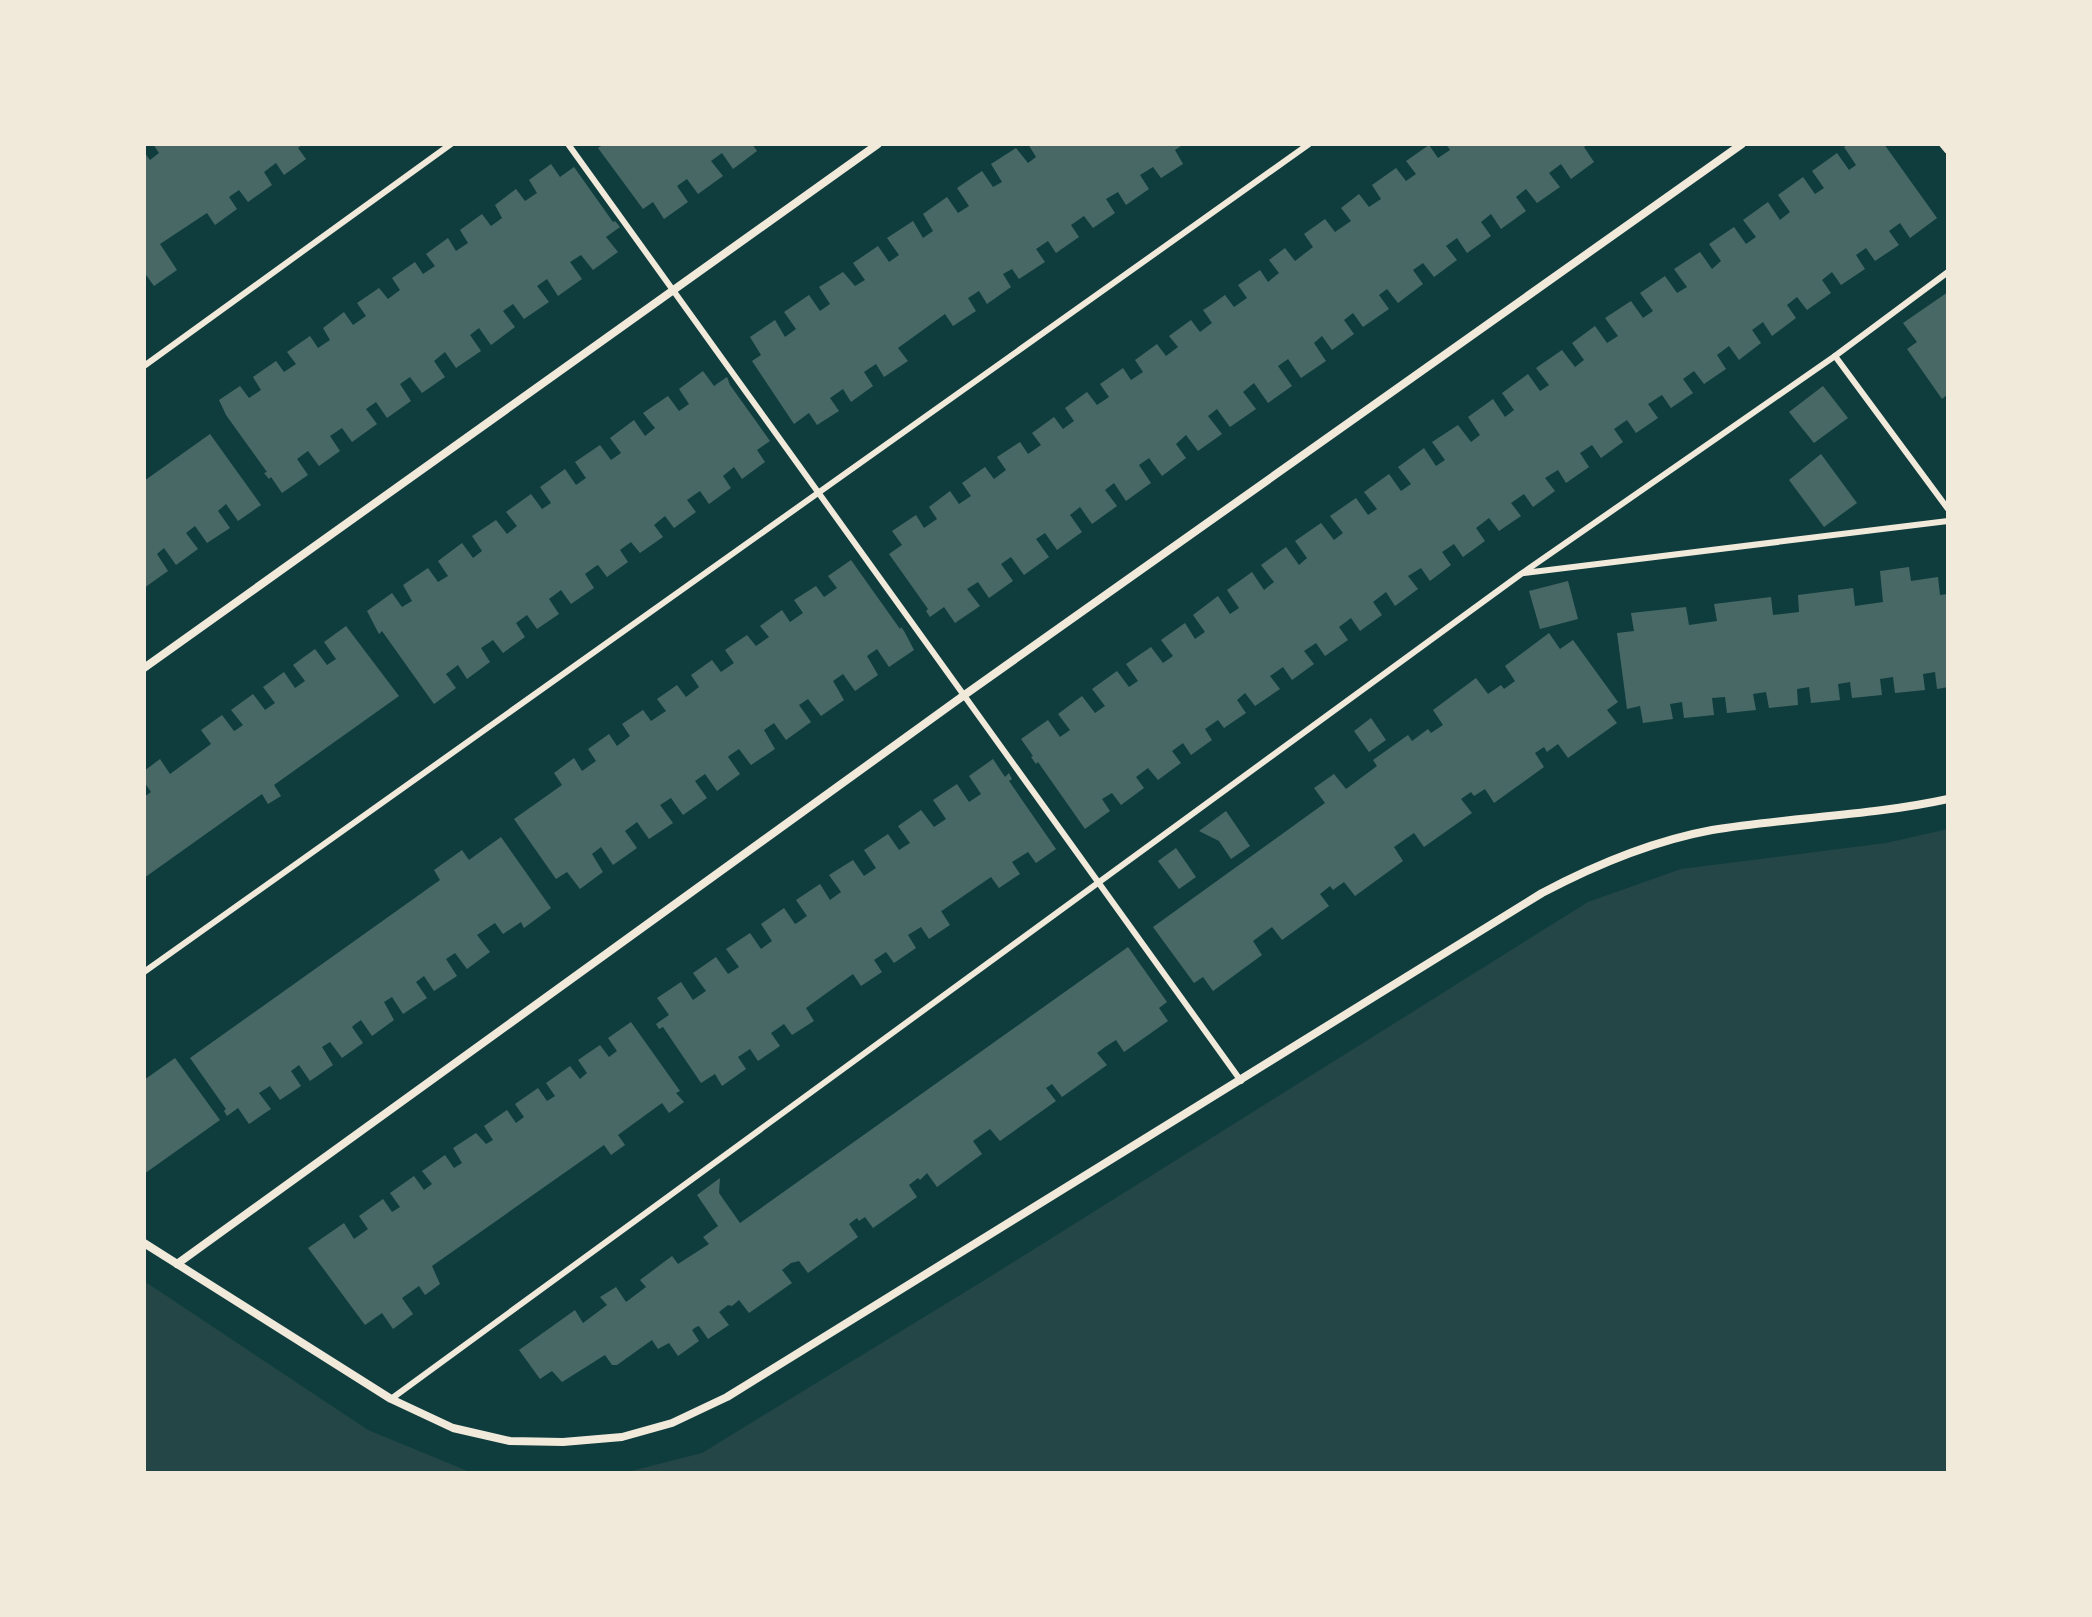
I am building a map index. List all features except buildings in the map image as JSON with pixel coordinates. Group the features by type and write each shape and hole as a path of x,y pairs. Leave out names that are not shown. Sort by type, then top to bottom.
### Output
{"street":[{"path":"144,668 878,144"},
{"path":"177,1264 963,696 1742,144"},
{"path":"1943,144 1948,150"},
{"path":"144,1243 391,1399 453,1428 510,1441 563,1442 622,1437 672,1423 727,1397 1542,893 1593,866 1711,830 1908,808 1948,799"}],"lane":[{"path":"144,366 451,144"},
{"path":"568,144 1241,1081"},
{"path":"144,972 1309,144"},
{"path":"391,1399 1521,574 1835,356 1948,272"},
{"path":"1835,356 1948,509"},
{"path":"1521,574 1948,521"}],"shaded area":[{"path":"1948,829 1948,1473 623,1473 702,1453 988,1278 1588,902 1681,869 1886,843"},
{"path":"144,1281 368,1430 478,1473 144,1473"}]}
